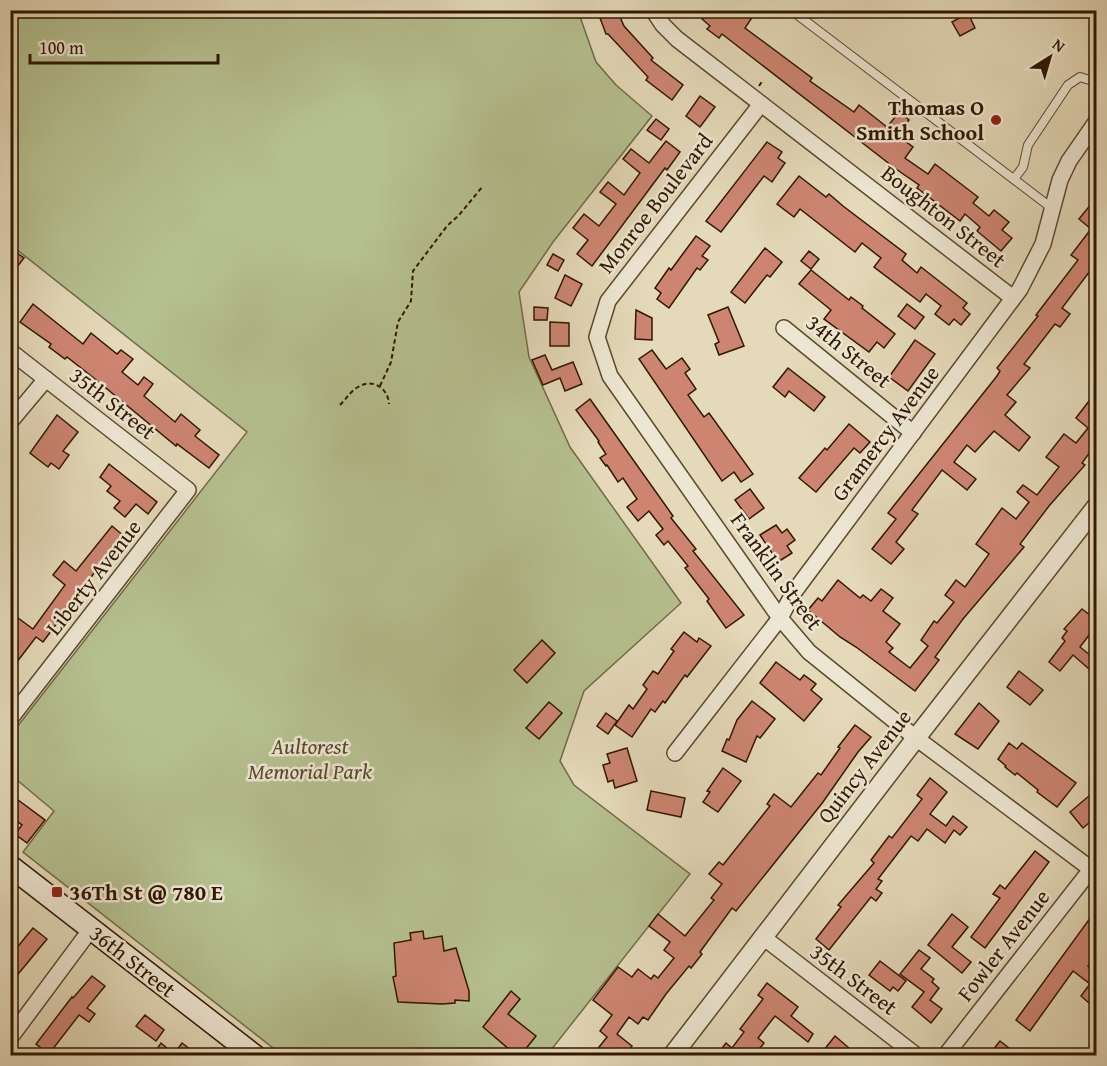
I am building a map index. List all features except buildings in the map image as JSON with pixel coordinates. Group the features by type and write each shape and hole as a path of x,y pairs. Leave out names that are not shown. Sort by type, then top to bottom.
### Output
{"main road":[{"name":"36th Street","path":"10,866 250,1054"}],"street":[{"name":"Boughton Street","path":"653,10 663,25 677,39 1013,298"},
{"name":"Monroe Boulevard","path":"597,337 608,301 761,104"},
{"name":"Gramercy Avenue","path":"675,753 780,618 794,592 1013,298 1033,267 1043,244 1060,180 1069,161 1096,122"},
{"name":"34th Street","path":"784,328 913,433"},
{"name":"Franklin Street","path":"597,337 610,376 780,618 809,652 916,738 1094,866"},
{"name":"35th Street","path":"10,351 188,490"},
{"path":"10,422 46,378"},
{"name":"Liberty Avenue","path":"10,719 188,490"},
{"name":"Quincy Avenue","path":"672,1056 1096,507"},
{"name":"Fowler Avenue","path":"945,1056 1094,866"},
{"path":"10,1038 92,929"},
{"name":"35th Street","path":"763,937 917,1056"}],"lane":[{"path":"791,10 1053,209"},
{"path":"1014,179 1023,167 1028,145 1068,85 1080,77 1096,82"}],"path":[{"path":"380,386 391,362 398,322 411,301 412,271 447,226 483,186"},
{"path":"340,405 357,388 369,384 380,386 387,392 389,404"}],"green space":[{"name":"Aultorest Memorial Park","path":"11,11 578,11 596,62 616,85 652,116 553,242 519,292 529,357 570,447 681,603 584,691 560,761 574,785 690,874 547,1055 282,1055 23,852 54,811 11,775 10,736 247,432 11,245"}],"place":[{"name":"Thomas O Smith School","path":"996,120"},
{"name":"36Th St @ 780 E","path":"57,892"}]}
